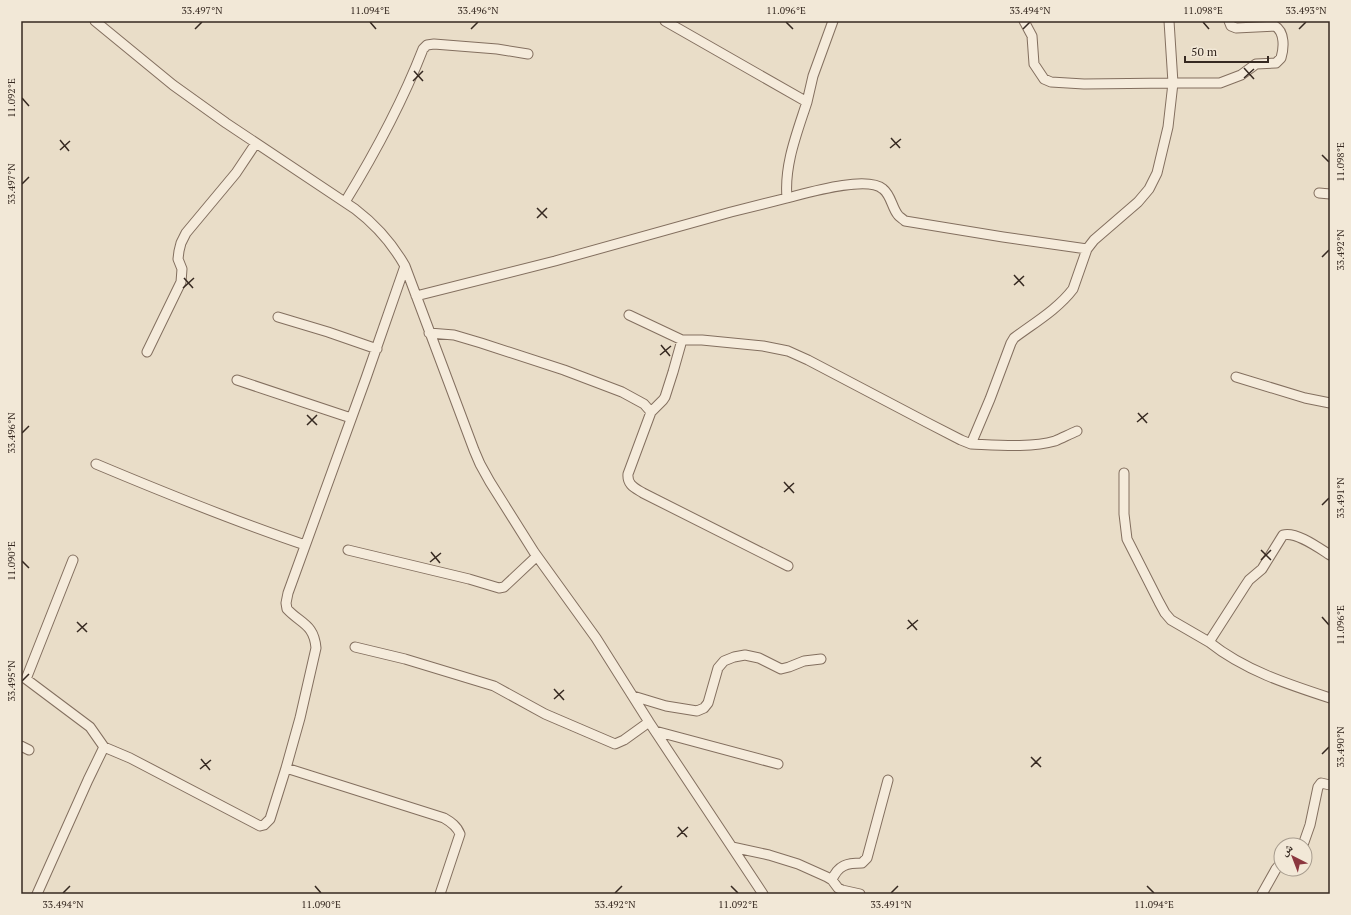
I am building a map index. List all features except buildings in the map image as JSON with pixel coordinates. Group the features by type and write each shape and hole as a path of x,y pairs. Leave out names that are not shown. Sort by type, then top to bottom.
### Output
{"street":[{"path":"95,21 173,85 226,123 369,219 397,252 405,266 480,464 497,494 538,556 596,638 648,722 763,894"},
{"path":"665,21 807,102"},
{"path":"787,198 786,176 793,144 816,69 834,21"},
{"path":"1024,21 1032,36 1034,64 1044,79 1051,82 1084,84 1173,82 1220,83 1241,75 1256,64 1276,63 1282,58 1283,41 1281,32 1278,28 1275,26 1236,28 1231,26 1229,21"},
{"path":"972,444 1014,338 1056,306 1069,293 1088,249 1094,240 1138,202 1149,189 1157,173 1168,127 1173,82 1169,21"},
{"path":"345,202 382,138 403,96 423,49 427,45 434,44 497,49 528,54"},
{"path":"147,352 181,282 182,269 178,255 181,243 186,233 236,173 256,143"},
{"path":"416,296 555,261 731,212 833,187 853,184 873,184 880,186 885,190 898,216 905,221 1088,249"},
{"path":"1319,193 1330,194"},
{"path":"73,560 23,677 90,727 104,747 130,758 260,826 264,826 270,819 286,768 300,718 316,648 315,639 311,630 292,615 287,609 286,603 288,593 405,266"},
{"path":"629,315 682,340 763,346 788,351 961,440 972,444 1037,444 1054,441 1078,431"},
{"path":"278,317 328,332 376,349"},
{"path":"429,332 454,335 506,350 564,370 622,392 644,404 651,412"},
{"path":"682,340 665,397 651,412 628,474 629,484 643,493 788,566"},
{"path":"1236,377 1305,398 1330,403"},
{"path":"237,380 351,418"},
{"path":"96,464 260,530 305,545"},
{"path":"1124,473 1124,514 1127,539 1159,602 1171,620 1208,642 1230,658 1276,679 1330,698"},
{"path":"1208,642 1249,580 1265,565 1283,536 1291,534 1298,536 1330,555"},
{"path":"348,550 469,579 499,588 504,587 538,556"},
{"path":"355,647 405,659 494,686 545,714 614,744 624,740 648,722"},
{"path":"633,696 666,706 697,712 704,708 708,703 718,668 724,661 745,655 759,658 781,669 804,661 821,659"},
{"path":"655,731 778,764"},
{"path":"38,894 104,747"},
{"path":"286,768 444,818 453,824 460,834 440,894"},
{"path":"832,880 834,874 845,865 853,863 862,864 868,858 888,780"},
{"path":"1306,837 1310,825 1318,787 1321,783 1330,785"},
{"path":"732,847 769,855 798,864 832,880 838,888 842,890 860,894"},
{"path":"1262,894 1273,874"}]}
